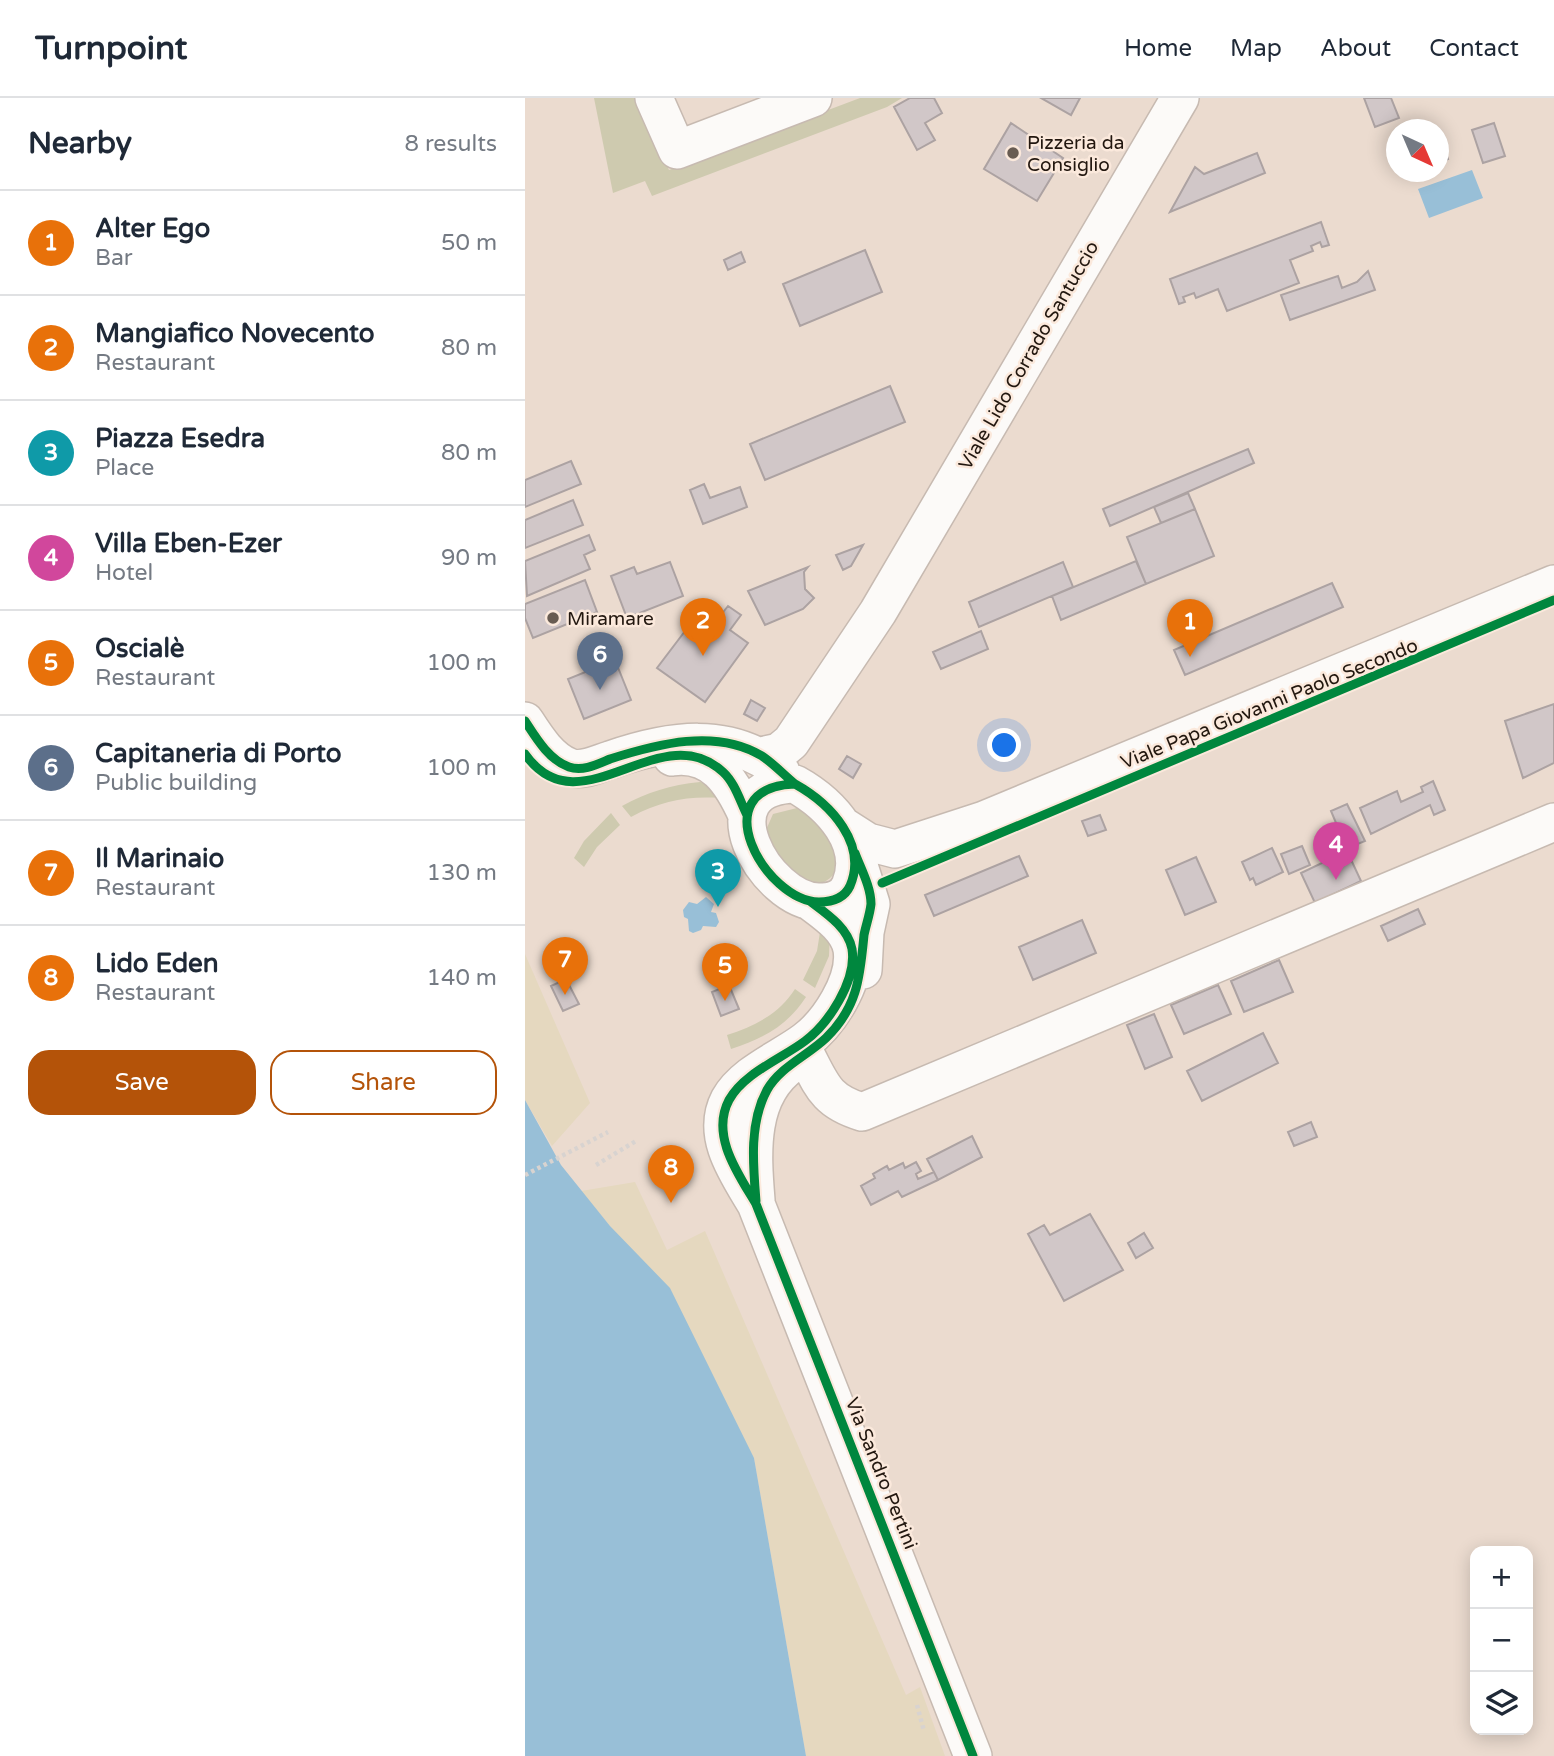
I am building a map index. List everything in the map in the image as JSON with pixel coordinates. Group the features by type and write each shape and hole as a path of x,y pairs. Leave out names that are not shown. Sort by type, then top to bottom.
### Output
{"street":[{"path":"655,98 677,150 813,98"},
{"name":"Viale Lido Corrado Santuccio","path":"878,612 1180,98"},
{"name":"Viale Papa Giovanni Paolo Secondo","path":"983,820 1554,584"},
{"path":"750,806 878,612"},
{"path":"874,892 812,774 812,754 878,612"},
{"path":"525,721 540,744 570,768 587,768 634,752 688,740 716,742 777,764 812,793 841,828 855,874 848,891 822,902"},
{"path":"525,754 545,776 575,784 651,761 685,755 710,763 724,773 750,806 755,851 771,876 790,892 822,902 874,892"},
{"path":"841,828 868,842 895,849 983,820"},
{"path":"757,1204 730,1162 724,1136 782,1071 806,1055 838,1024 856,992 863,969 865,932 874,892 899,867 983,820"},
{"path":"806,1055 825,1091 838,1105 862,1112 1554,822"},
{"path":"757,1204 753,1164 741,1116 729,1100 741,1086 820,1027 845,986 852,965 852,948 822,902"},
{"name":"Via Sandro Pertini","path":"757,1204 973,1756"}],"path":[{"path":"525,1175 608,1132"},
{"path":"596,1165 636,1141"},
{"path":"913,1692 924,1731"}],"shaded area":[{"path":"594,98 637,98 669,170 860,98 902,98 887,107 652,196 645,181 613,193"},
{"path":"700,782 710,783 731,799 679,800 631,817 622,806 659,790"},
{"path":"797,808 814,819 826,833 836,860 837,870 834,874 826,881 812,886 801,887 763,837 773,814"},
{"path":"611,813 620,825 597,847 584,867 574,858 584,841"},
{"path":"821,926 830,929 829,956 815,988 803,980 817,951"},
{"path":"795,989 806,997 791,1016 764,1036 731,1049 727,1035 747,1028 774,1012"}],"sand":[{"path":"525,954 590,1103 552,1146 525,1100"},
{"path":"635,1182 667,1250 705,1231 906,1695 920,1687 945,1756 806,1756 754,1458 610,1226 581,1191"}],"water":[{"path":"1472,170 1483,198 1429,218 1418,189 1438,182 1449,182 1449,178"},
{"path":"706,897 714,904 711,912 716,913 719,922 716,927 703,926 701,930 693,933 689,931 688,919 684,917 683,910 689,902 697,904"},
{"path":"525,1100 561,1165 610,1226 670,1288 754,1458 806,1756 525,1756"}],"building":[{"path":"910,98 934,98 942,113 925,123 935,140 917,150 894,107"},
{"path":"1041,98 1080,98 1071,115"},
{"path":"1364,98 1391,98 1399,118 1386,119 1386,123 1375,127"},
{"path":"1011,123 1063,158 1037,201 984,169"},
{"path":"1494,123 1505,156 1483,163 1472,130"},
{"path":"1257,153 1265,173 1170,212 1195,167 1204,174"},
{"path":"1321,222 1329,245 1322,247 1320,242 1311,246 1313,251 1290,260 1299,283 1227,311 1218,289 1196,298 1194,293 1183,297 1185,302 1179,304 1170,279"},
{"path":"865,250 882,292 800,326 783,284"},
{"path":"741,252 745,262 728,270 724,260"},
{"path":"1368,271 1375,290 1290,320 1281,295 1338,276 1342,288 1357,282"},
{"path":"890,386 905,422 765,480 750,444"},
{"path":"1248,449 1254,463 1110,526 1103,509"},
{"path":"571,461 581,484 525,507 525,480"},
{"path":"704,484 710,498 740,487 747,507 703,524 690,490"},
{"path":"1188,493 1195,509 1161,523 1154,507"},
{"path":"573,500 583,525 525,548 525,520"},
{"path":"1195,509 1214,556 1146,584 1127,537"},
{"path":"589,535 595,550 584,555 590,569 527,596 525,561"},
{"path":"863,545 851,566 843,570 836,555"},
{"path":"1136,561 1146,584 1061,620 1052,596"},
{"path":"670,562 683,596 627,618 611,576 634,567 637,574"},
{"path":"1063,562 1073,587 979,627 969,602"},
{"path":"808,567 804,572 805,589 814,598 803,609 765,625 748,591"},
{"path":"585,580 597,612 533,638 525,618 525,604"},
{"path":"1332,583 1343,607 1185,675 1174,650"},
{"path":"728,606 741,615 730,630 748,643 705,702 657,668 701,610 717,620"},
{"path":"981,631 988,649 941,669 933,652"},
{"path":"615,660 631,700 584,719 568,679"},
{"path":"751,700 765,708 757,721 744,714"},
{"path":"1554,704 1554,763 1523,778 1505,721"},
{"path":"847,756 861,764 853,778 839,769"},
{"path":"1433,781 1445,810 1434,815 1430,805 1371,834 1360,808 1397,791 1401,802 1423,792 1421,787"},
{"path":"1347,804 1365,841 1343,850 1340,843 1344,842 1331,811"},
{"path":"1100,815 1106,830 1088,836 1082,821"},
{"path":"1302,846 1310,865 1289,874 1281,854"},
{"path":"1272,848 1283,872 1256,885 1253,878 1250,880 1242,862"},
{"path":"1347,851 1361,881 1315,903 1301,873"},
{"path":"1019,856 1028,876 934,916 925,895"},
{"path":"1196,857 1216,902 1185,915 1166,870"},
{"path":"1418,909 1425,924 1388,941 1381,926"},
{"path":"1082,920 1096,953 1033,980 1019,947"},
{"path":"1279,960 1293,992 1244,1012 1231,981"},
{"path":"566,979 579,1004 563,1011 551,986"},
{"path":"729,985 739,1009 721,1016 712,992"},
{"path":"1218,985 1231,1014 1184,1034 1171,1005"},
{"path":"1154,1014 1172,1057 1145,1069 1127,1025"},
{"path":"1263,1033 1278,1063 1202,1101 1187,1071"},
{"path":"1311,1122 1317,1137 1294,1146 1288,1132"},
{"path":"972,1136 982,1157 938,1180 927,1159"},
{"path":"916,1162 921,1171 916,1174 918,1179 934,1172 938,1180 902,1197 898,1191 871,1205 861,1186 875,1178 873,1174 887,1166 889,1170 903,1163 905,1168"},
{"path":"1090,1214 1123,1270 1064,1301 1028,1234 1044,1225 1050,1235"},
{"path":"1144,1233 1153,1248 1136,1258 1128,1243"}],"cycle path":[{"path":"882,883 1554,600"},
{"path":"525,721 549,754 569,767 590,767 628,753 667,744 706,741 744,747 771,762 795,784"},
{"path":"525,754 547,775 570,782 595,779 647,761 673,756 699,758 727,776 747,815"},
{"path":"795,784 833,814 850,841 854,855 850,886 841,897 833,900 819,902 799,897 779,884 763,865 751,844 747,822 752,804 767,790 795,784"},
{"path":"756,1201 753,1159 755,1130 757,1116 767,1090 779,1075 819,1044 837,1026 845,1015 855,990 871,904 868,885 855,853"},
{"path":"811,902 836,922 850,941 852,961 845,988 831,1013 814,1033 753,1074 736,1090 724,1114 725,1141 735,1168 756,1204 973,1756"}],"place":[{"name":"Pizzeria da Consiglio","path":"1013,153"},
{"name":"Miramare","path":"553,618"},
{"name":"Mangiafico Novecento","path":"703,656"},
{"name":"Alter Ego","path":"1190,657"},
{"name":"Capitaneria di Porto","path":"600,690"},
{"name":"Villa Eben-Ezer","path":"1336,880"},
{"name":"Piazza Esedra","path":"718,907"},
{"name":"Il Marinaio","path":"565,995"},
{"name":"Oscialè","path":"725,1001"},
{"name":"Lido Eden","path":"671,1203"}]}
